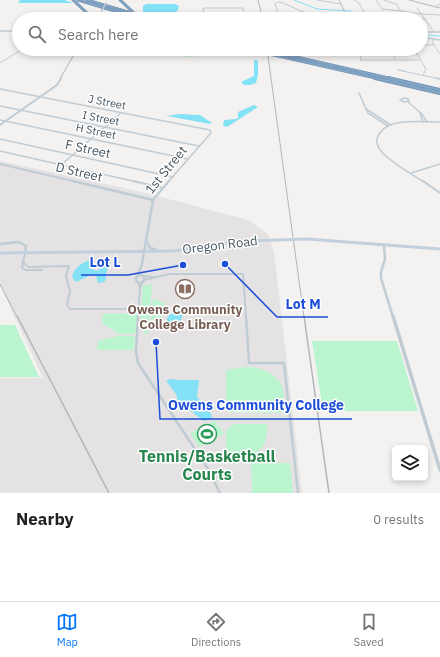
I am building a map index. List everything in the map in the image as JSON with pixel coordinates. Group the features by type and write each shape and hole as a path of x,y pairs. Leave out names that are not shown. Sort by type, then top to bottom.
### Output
{"highway":[{"path":"73,0 81,4 86,12"},
{"path":"78,0 118,12"},
{"path":"87,0 128,12"},
{"path":"120,0 130,10 135,12"},
{"path":"283,56 440,90"},
{"path":"283,56 440,93"}],"main road":[{"path":"146,240 150,248 159,251"},
{"name":"Oregon Road","path":"0,253 145,252 185,250 245,241 278,240 341,241 384,246 440,249"}],"street":[{"path":"101,12 107,0"},
{"path":"317,0 341,4"},
{"path":"339,0 344,12"},
{"path":"354,0 359,3 364,12"},
{"path":"376,0 382,9 407,12"},
{"path":"384,0 396,4 400,11"},
{"path":"277,12 275,4 282,2 304,12"},
{"path":"436,6 440,4"},
{"path":"204,12 203,8 243,8 244,12"},
{"path":"417,8 420,12"},
{"path":"428,14 440,15"},
{"path":"428,22 434,32"},
{"path":"0,31 12,31"},
{"path":"428,32 440,32"},
{"path":"428,38 440,40"},
{"path":"434,39 432,42 440,54"},
{"path":"428,45 434,45"},
{"path":"0,63 12,56"},
{"path":"0,125 58,84 73,56"},
{"path":"360,56 362,59 360,60 421,60"},
{"path":"394,56 396,60"},
{"path":"418,56 426,69 423,75"},
{"path":"404,71 440,79"},
{"name":"J Street","path":"0,89 211,131"},
{"path":"359,93 365,108 370,115 390,125"},
{"path":"408,102 427,122"},
{"name":"I Street","path":"0,106 200,146"},
{"path":"61,165 122,113"},
{"path":"420,113 423,122"},
{"name":"H Street","path":"0,120 188,159"},
{"path":"440,122 400,122 390,125 378,135 376,140 378,146 386,156 440,193"},
{"name":"1st Street","path":"141,269 153,200 200,146 211,131"},
{"name":"F Street","path":"0,139 173,177"},
{"path":"0,151 163,188"},
{"name":"D Street","path":"0,164 153,200"},
{"path":"411,173 440,164"},
{"path":"0,244 16,242 22,243 26,246 21,266 23,269 42,270"},
{"path":"384,246 385,259 381,272 381,278 440,470"},
{"path":"22,262 26,266 69,266 66,276 70,291 67,305 70,309 140,309"},
{"path":"140,288 144,281 144,276 141,269"},
{"path":"141,269 136,280 140,288 140,309 136,351 138,363 208,470 218,488 219,493"},
{"path":"138,282 169,274 243,274 249,363 284,362 298,493"},
{"path":"137,276 154,277"}],"shaded area":[{"path":"0,161 138,191 248,220 268,234 274,252 302,493 0,493 0,378 43,378 0,285"}],"green space":[{"path":"152,284 150,312 141,312 143,286"},
{"path":"153,299 165,303 161,320 151,320"},
{"path":"138,313 135,334 119,334 102,323 103,314"},
{"path":"141,313 150,313 147,335 140,328"},
{"path":"0,325 15,325 39,377 0,377"},
{"path":"119,336 135,336 134,350 97,350 98,341"},
{"path":"312,341 397,341 418,411 323,411"},
{"path":"245,367 264,370 275,377 279,382 284,394 281,413 229,412 226,410 226,370"},
{"name":"Tennis/Basketball Courts","path":"215,421 224,434 199,447 190,433"},
{"path":"234,424 267,424 267,434 262,448 257,453 243,459 226,461 226,431"},
{"path":"251,463 290,463 293,493 252,493"}],"water":[{"path":"20,0 65,0 73,3 18,3"},
{"path":"146,4 175,4 179,6 176,12 143,12 143,6"},
{"path":"254,60 257,60 258,62 258,75 256,83 244,85 241,82 254,76"},
{"path":"254,105 258,107 227,127 223,126 224,120 238,118 238,112"},
{"path":"179,114 200,115 212,123 210,124 167,116"},
{"path":"108,259 111,261 104,282 98,283 96,275 91,275 76,282 74,280 72,276 73,273 77,267 83,263 93,261 92,269 97,271 100,268 99,261"},
{"path":"178,306 182,306 183,311 181,321 175,325 167,324 167,318 169,315 176,312"},
{"path":"167,380 199,380 197,397 208,408 212,416 211,419 204,421 183,407 176,407 175,405 178,403 176,394 167,382"}],"waterway":[{"path":"294,0 317,9 351,12"},
{"path":"428,35 440,36"}],"railway":[{"path":"258,0 261,12"},
{"path":"409,0 440,8"},
{"path":"268,56 304,317"},
{"path":"0,284 17,317"},
{"path":"17,316 109,493"},
{"path":"304,316 329,493"}],"place":[{"name":"Lot M","path":"225,264"},
{"name":"Lot L","path":"183,265"},
{"name":"Owens Community College Library","path":"185,289"},
{"name":"Owens Community College","path":"156,342"},
{"name":"Tennis/Basketball Courts","path":"207,434"}]}
